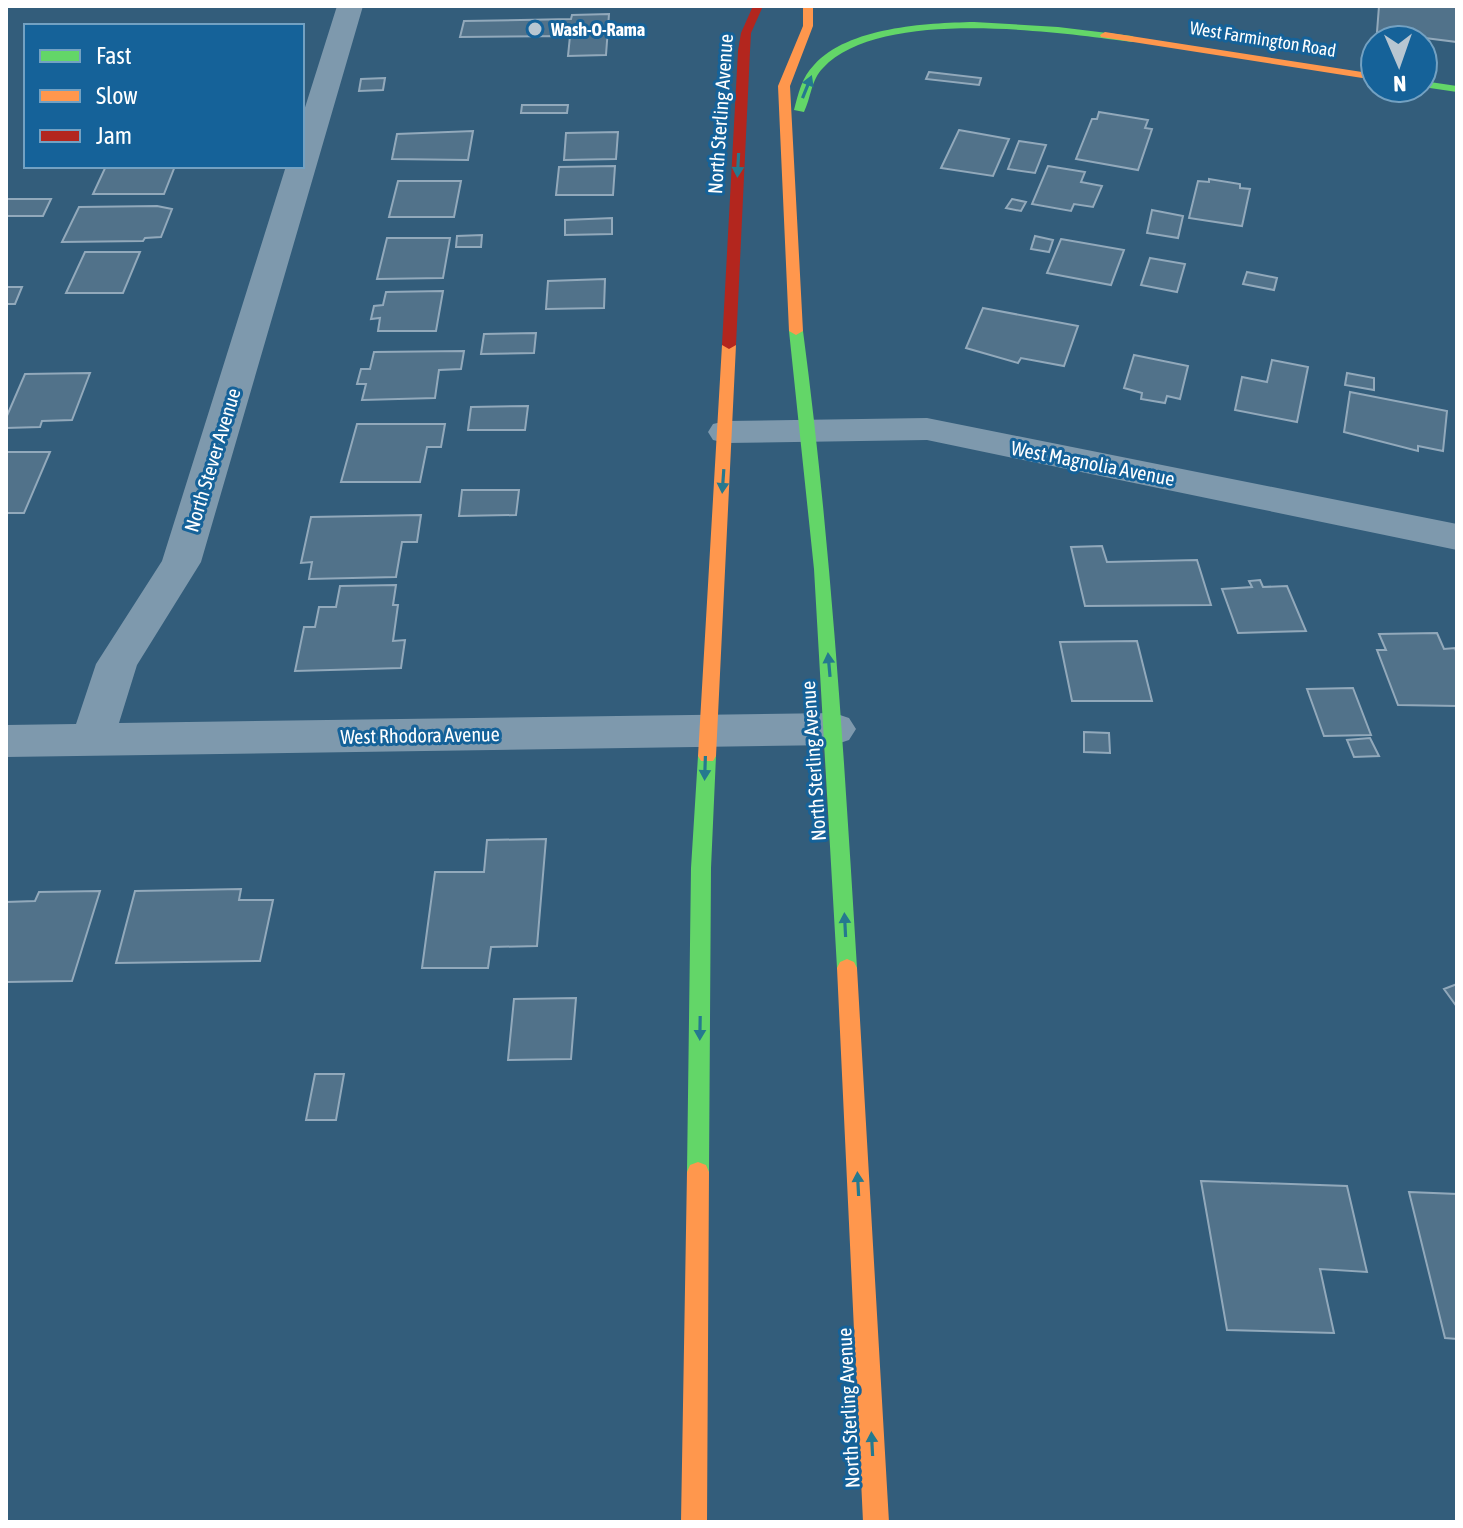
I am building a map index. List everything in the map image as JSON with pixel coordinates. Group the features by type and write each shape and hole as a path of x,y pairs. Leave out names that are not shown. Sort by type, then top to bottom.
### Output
{"main road":[{"name":"North Sterling Avenue","path":"694,1522 701,868 744,51 746,33 758,6"},
{"name":"North Sterling Avenue","path":"808,6 812,23 790,65 784,86 788,247 810,433 834,729 876,1522"},
{"name":"West Farmington Road","path":"922,8 1359,74"},
{"path":"788,247 800,106 810,78 833,54 862,40 937,28 1031,30 1132,39"}],"street":[{"name":"North Stever Avenue","path":"304,158 350,6"},
{"name":"North Stever Avenue","path":"92,740 117,664 181,562 301,168"},
{"name":"West Magnolia Avenue","path":"726,432 927,429 1457,537"},
{"name":"West Rhodora Avenue","path":"6,741 834,729"}],"building":[{"path":"1379,6 1457,6 1457,42 1439,40 1439,24 1378,24"},
{"name":"Wash-O-Rama","path":"609,14 606,55 568,56 570,36 460,37 464,21 571,19 572,15"},
{"path":"929,72 981,78 979,85 926,79"},
{"path":"385,78 383,90 359,91 361,79"},
{"path":"522,105 568,105 567,113 521,113"},
{"path":"1099,112 1148,120 1145,128 1152,129 1138,170 1076,159 1092,119 1097,119"},
{"path":"959,130 1009,139 993,176 941,168"},
{"path":"473,131 468,160 392,159 397,134"},
{"path":"618,132 616,159 564,160 566,133"},
{"path":"1019,141 1046,145 1035,173 1008,169"},
{"path":"615,166 613,195 556,195 559,167"},
{"path":"1048,166 1085,172 1081,182 1102,186 1093,207 1074,204 1071,211 1032,204"},
{"path":"105,168 174,168 164,194 93,194"},
{"path":"1209,179 1240,184 1240,188 1250,189 1242,226 1189,218 1198,181 1209,182"},
{"path":"398,181 461,181 454,217 389,217"},
{"path":"6,199 51,199 43,216 6,216"},
{"path":"1012,199 1026,202 1021,211 1006,208"},
{"path":"157,206 172,209 161,237 145,238 143,241 62,242 79,207"},
{"path":"1152,210 1183,216 1178,238 1147,233"},
{"path":"612,218 612,234 565,235 565,220"},
{"path":"482,235 481,247 456,247 457,236"},
{"path":"1035,236 1053,240 1049,252 1031,249"},
{"path":"387,238 450,238 443,278 377,279"},
{"path":"1061,239 1124,250 1111,285 1047,273"},
{"path":"85,252 140,252 123,293 66,293"},
{"path":"1150,258 1185,264 1177,292 1141,285"},
{"path":"1247,272 1277,278 1274,290 1243,284"},
{"path":"605,279 604,308 546,309 548,281"},
{"path":"6,287 22,287 15,304 6,304"},
{"path":"443,291 436,331 378,331 380,318 371,319 374,306 383,305 386,292"},
{"path":"983,308 1078,326 1064,366 1021,358 1018,363 966,348"},
{"path":"536,333 534,353 481,354 484,334"},
{"path":"464,351 461,369 439,370 435,398 362,400 366,384 357,384 361,369 370,369 374,352"},
{"path":"1134,355 1188,366 1180,399 1167,396 1165,403 1141,399 1142,393 1124,388"},
{"path":"1272,360 1308,367 1297,422 1235,410 1242,377 1267,382"},
{"path":"90,373 72,420 42,421 40,427 6,428 6,418 25,374"},
{"path":"1347,373 1374,378 1374,390 1345,385"},
{"path":"1350,392 1447,411 1443,451 1418,446 1418,451 1344,432"},
{"path":"528,406 525,430 468,430 471,407"},
{"path":"357,424 445,424 441,447 427,447 420,482 341,482"},
{"path":"6,452 50,452 24,513 6,513"},
{"path":"462,490 519,490 516,515 459,516"},
{"path":"421,515 417,542 402,542 396,577 309,579 312,562 301,563 311,517"},
{"path":"1102,546 1107,562 1197,560 1211,605 1085,606 1071,547"},
{"path":"1260,580 1263,587 1287,586 1306,631 1238,633 1222,589 1252,587 1249,581"},
{"path":"396,585 393,605 398,605 393,641 405,640 401,668 295,671 304,627 315,627 319,607 336,607 340,586"},
{"path":"1437,633 1444,649 1455,648 1457,654 1457,706 1398,705 1377,650 1386,650 1379,634"},
{"path":"1137,641 1152,701 1072,701 1060,642"},
{"path":"1353,688 1371,735 1324,736 1307,689"},
{"path":"1084,732 1109,733 1110,753 1084,752"},
{"path":"1370,738 1379,756 1354,757 1347,740"},
{"path":"546,839 537,946 491,947 488,968 422,968 435,872 484,872 487,840"},
{"path":"241,889 239,900 273,900 260,961 116,963 135,891"},
{"path":"100,891 72,981 6,982 6,902 35,901 39,892"},
{"path":"1457,984 1457,1007 1444,989"},
{"path":"576,998 571,1059 508,1060 514,999"},
{"path":"315,1074 344,1074 336,1120 306,1120"},
{"path":"1201,1181 1347,1186 1367,1272 1320,1269 1334,1333 1227,1330"},
{"path":"1409,1192 1457,1194 1457,1339 1445,1338"}],"traffic: fast":[{"path":"800,110 811,77 824,61 855,44 891,32 931,27 1016,26 1132,39"},
{"path":"1439,86 1457,89"},
{"path":"796,331 822,569 847,968"},
{"path":"698,1172 701,868 707,756"}],"traffic: slow":[{"path":"796,331 784,86 808,26 808,6"},
{"path":"1105,35 1359,75"},
{"path":"707,756 729,345"},
{"path":"847,968 876,1522"},
{"path":"694,1522 698,1172"}],"traffic: jam":[{"path":"729,345 744,51 746,33 758,6"}],"place":[{"name":"Wash-O-Rama","path":"535,29"}]}
